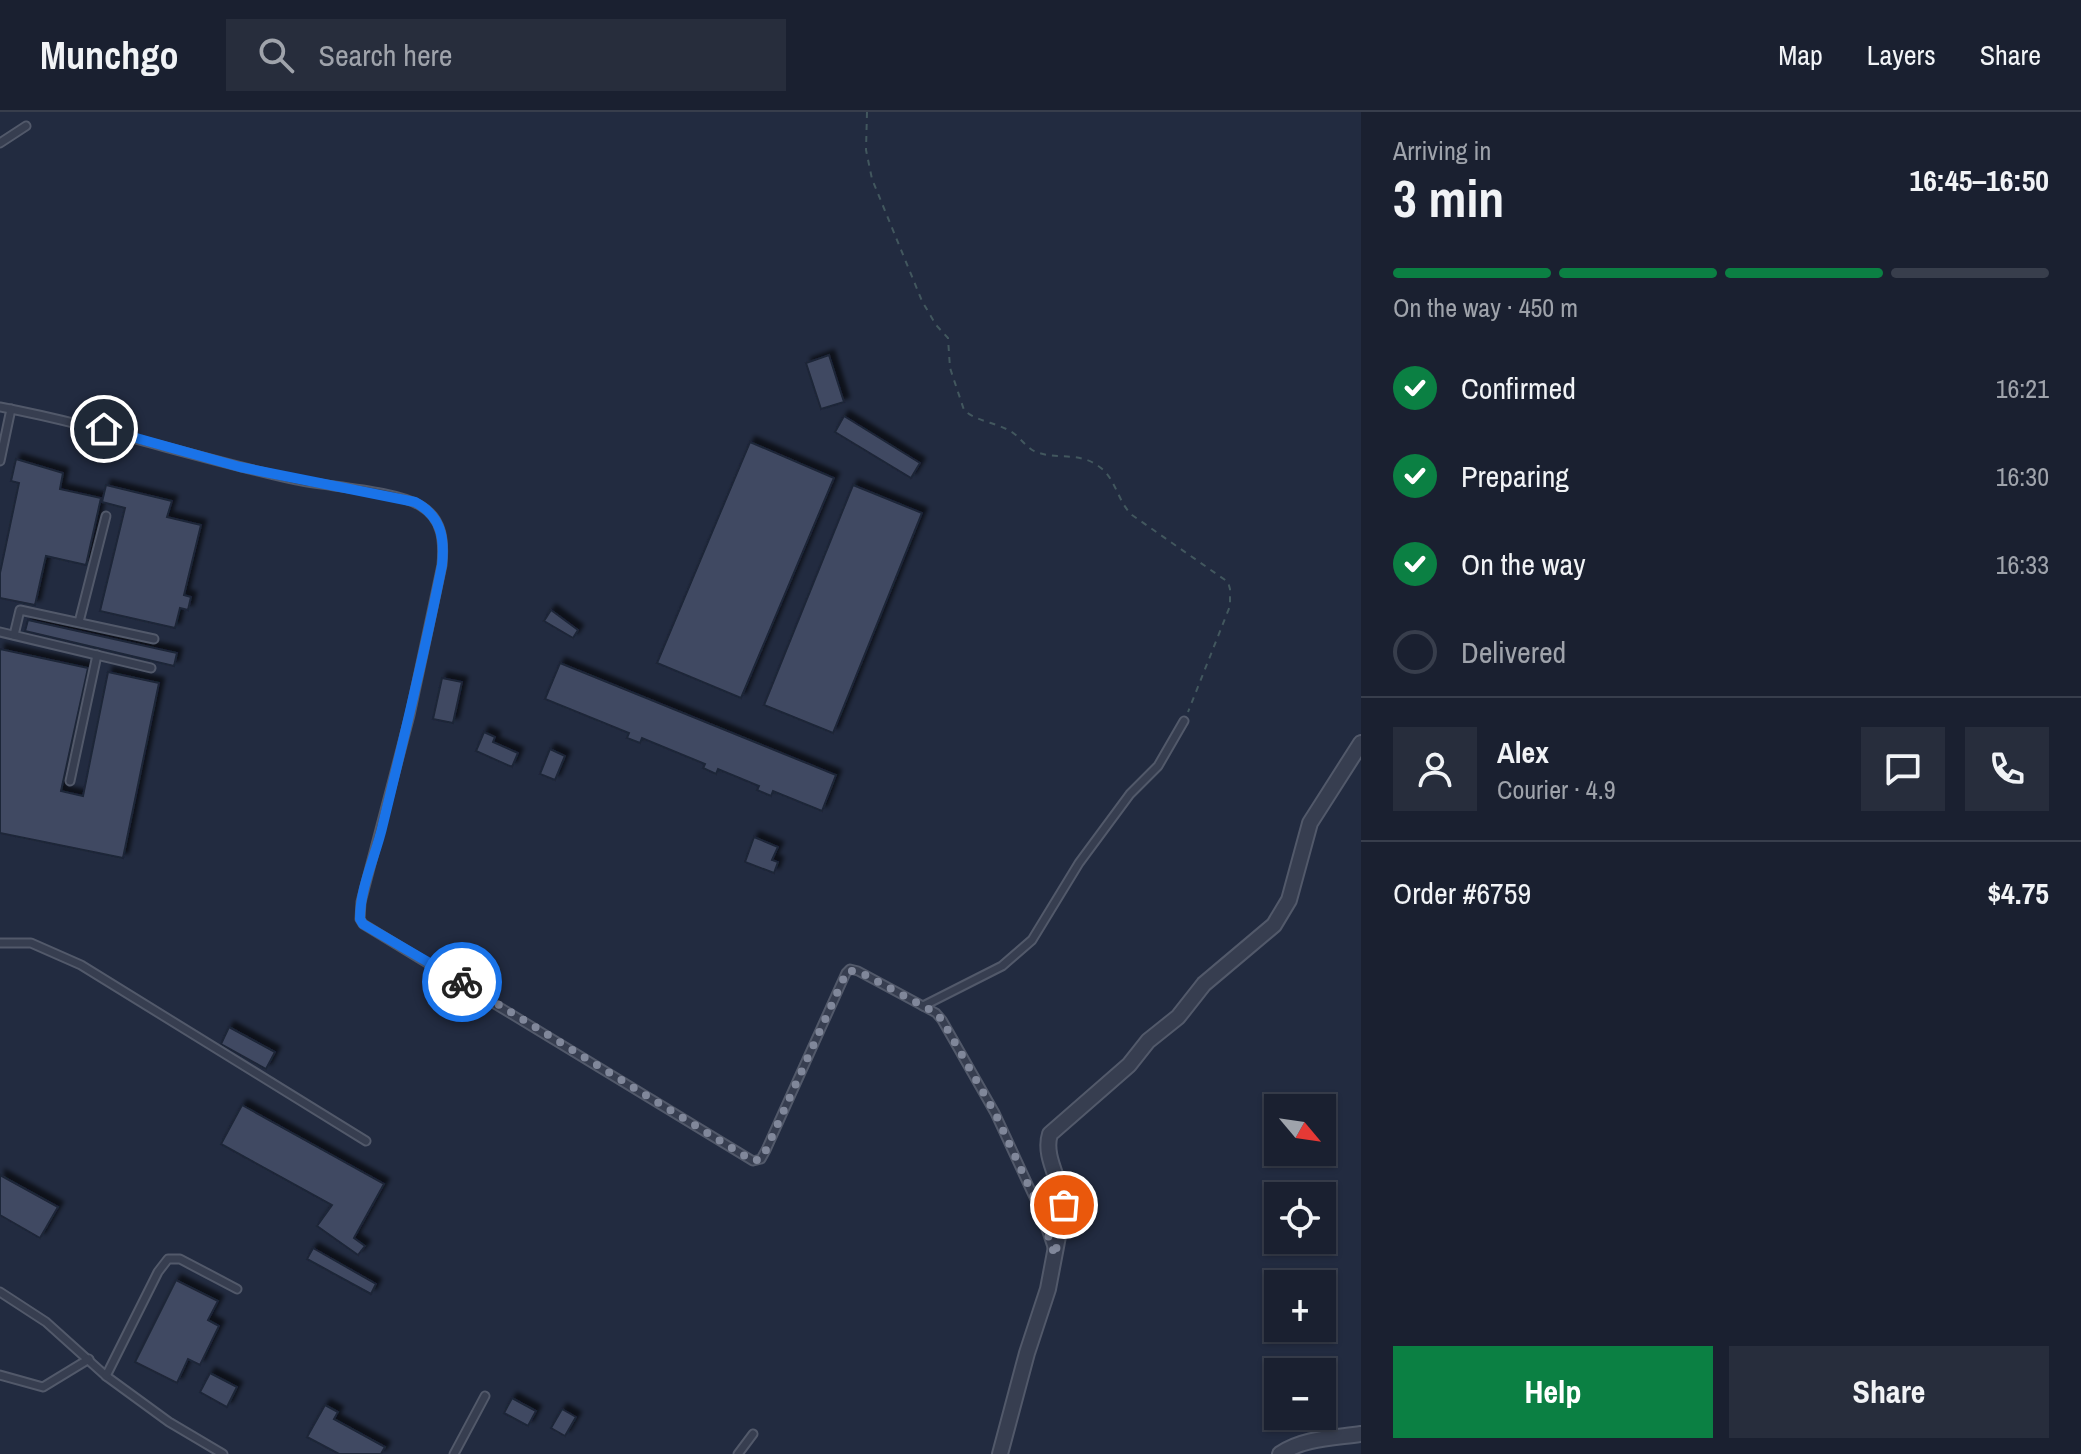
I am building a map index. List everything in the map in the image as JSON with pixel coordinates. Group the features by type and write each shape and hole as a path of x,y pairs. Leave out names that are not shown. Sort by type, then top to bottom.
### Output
{"street":[{"path":"1000,1454 1048,1289 1064,1205 1049,1152 1050,1134 1129,1065 1148,1041 1178,1017 1204,984 1274,925 1289,900 1310,823 1361,743"},
{"path":"1280,1454 1298,1444 1361,1434"}],"lane":[{"path":"0,143 26,126"},
{"path":"0,407 75,421 240,467 415,502 435,518 444,542 442,565 410,715 361,902 360,919 363,924 753,1161 761,1159 766,1150 847,971 858,971 940,1016 977,1079 1039,1208 1055,1256"},
{"path":"0,461 11,409"},
{"path":"79,622 106,516"},
{"path":"14,635 20,610 154,639"},
{"path":"0,632 151,668"},
{"path":"70,781 97,655"},
{"path":"923,1006 1002,966 1032,940 1079,863 1130,794 1158,766 1184,721"},
{"path":"0,943 31,943 81,965 366,1141"},
{"path":"106,1376 158,1272 168,1259 180,1259 237,1289"},
{"path":"0,1292 46,1322 106,1376 169,1422 223,1454"},
{"path":"0,1375 43,1387 89,1359"},
{"path":"454,1454 485,1396"},
{"path":"738,1454 753,1434"}],"path":[{"path":"867,112 866,150 872,179 922,301 948,338 950,368 964,410 978,420 1010,430 1035,451 1076,456 1094,464 1108,475 1121,504 1132,515 1228,582 1230,606 1184,721"}],"building":[{"path":"829,355 844,402 821,409 806,363"},
{"path":"844,416 920,463 911,478 835,432"},
{"path":"750,442 834,478 741,698 657,663"},
{"path":"16,459 63,473 60,489 101,498 86,565 46,556 35,605 0,598 0,573 19,483 11,481"},
{"path":"106,485 172,501 167,517 201,525 184,595 191,597 188,610 180,608 175,628 100,611 125,508 102,502"},
{"path":"853,485 922,513 833,733 764,705"},
{"path":"551,610 578,630 573,638 544,621"},
{"path":"28,620 177,653 174,666 25,631"},
{"path":"0,649 88,668 61,791 83,796 108,672 159,683 123,858 0,833"},
{"path":"560,663 836,775 822,811 773,791 771,796 757,790 759,786 718,769 716,774 703,768 705,764 642,738 640,743 627,738 629,733 545,699"},
{"path":"442,678 462,682 453,723 433,719"},
{"path":"484,732 495,737 493,742 518,753 512,767 476,751"},
{"path":"550,749 565,756 555,780 540,774"},
{"path":"754,837 778,847 772,860 778,862 774,873 745,862"},
{"path":"229,1027 275,1052 266,1069 221,1044"},
{"path":"242,1105 384,1184 354,1238 365,1246 358,1255 317,1226 332,1205 221,1144"},
{"path":"0,1175 58,1207 40,1238 0,1215"},
{"path":"313,1248 376,1284 371,1294 307,1259"},
{"path":"176,1280 218,1301 208,1320 219,1326 200,1365 188,1359 177,1383 135,1362"},
{"path":"210,1373 237,1387 227,1407 200,1392"},
{"path":"512,1398 536,1411 528,1426 504,1413"},
{"path":"325,1405 338,1412 334,1419 385,1447 381,1454 339,1454 307,1437"},
{"path":"562,1409 576,1417 565,1436 551,1428"}],"way so far":[{"path":"462,982 753,1161 758,1161 766,1150 847,971 858,971 936,1013 942,1020 995,1113 1039,1208 1055,1256 1064,1205"}],"route":[{"path":"104,429 240,467 415,502 435,518 444,542 442,565 410,715 361,902 360,919 363,924 462,982"}]}
